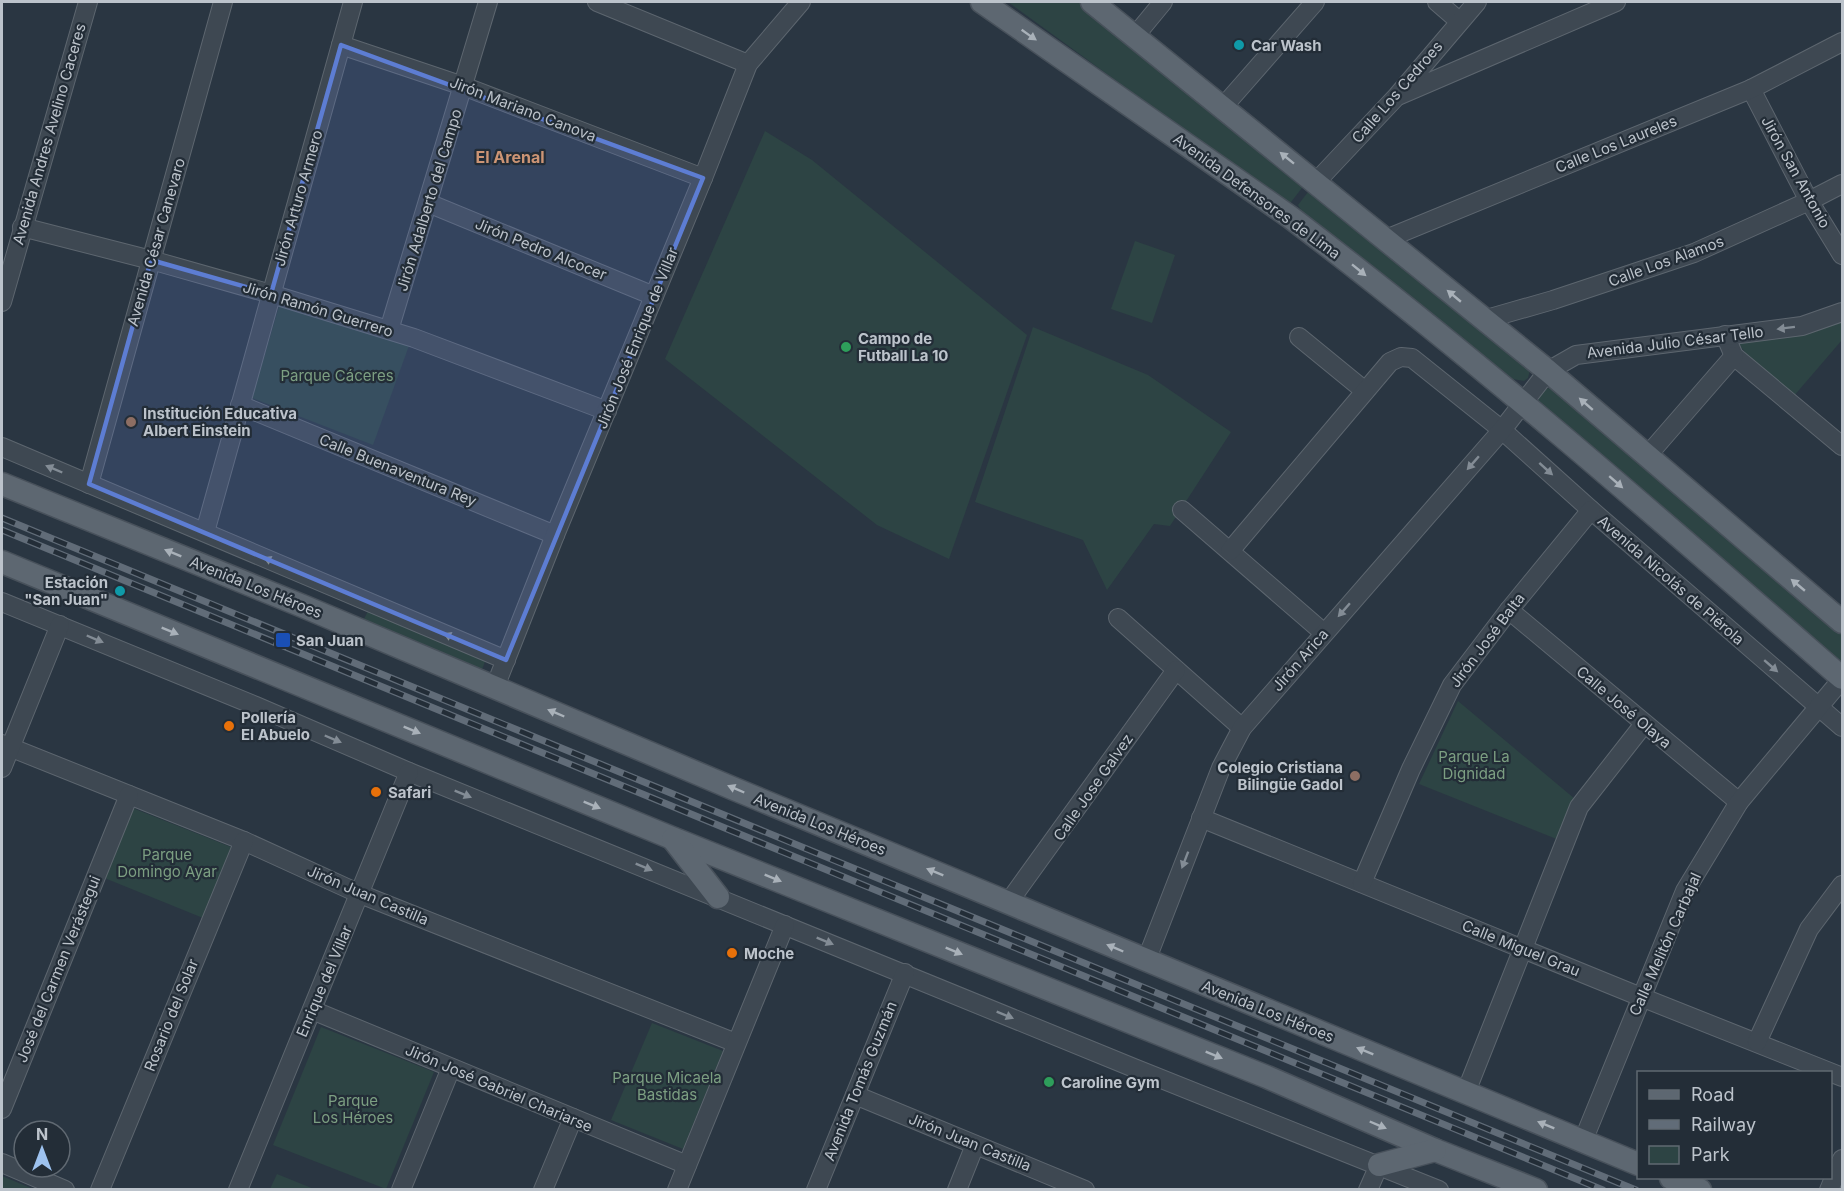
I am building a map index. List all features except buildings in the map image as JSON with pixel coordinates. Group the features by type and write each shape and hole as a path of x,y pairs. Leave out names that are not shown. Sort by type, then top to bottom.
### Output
{"main road":[{"name":"Avenida Defensores de Lima","path":"982,2 1290,217 1524,402"},
{"path":"1092,2 1548,372 1842,620"},
{"path":"1524,402 1842,679"},
{"name":"Avenida Los Héroes","path":"2,484 305,607 1146,961 1637,1164"},
{"path":"2,562 672,838 1267,1077 1435,1150 1536,1190"},
{"path":"672,838 718,897"},
{"path":"1379,1165 1435,1150"},
{"path":"1673,1179 1700,1190"}],"street":[{"name":"Avenida Andres Avelino Caceres","path":"2,302 88,2"},
{"name":"Avenida César Canevaro","path":"89,483 223,2"},
{"name":"Jirón Arturo Armero","path":"205,532 353,2"},
{"name":"Jirón Adalberto del Campo","path":"390,330 488,2"},
{"path":"597,2 627,6 748,64"},
{"name":"Jirón José Enrique de Villar","path":"495,687 555,535 704,178 748,64 801,2"},
{"path":"1135,36 1163,2"},
{"path":"1223,107 1315,2"},
{"path":"1437,2 1459,21"},
{"name":"Calle Los Cedroes","path":"1316,182 1397,96 1477,2"},
{"path":"1397,96 1616,2"},
{"name":"Calle Los Laureles","path":"1386,239 1750,89 1842,42"},
{"name":"Jirón Mariano Canova","path":"341,45 463,86 704,178"},
{"name":"Jirón San Antonio","path":"1750,89 1809,201 1842,255"},
{"name":"Calle Los Alamos","path":"1483,320 1553,300 1694,253 1842,184"},
{"name":"Jirón Pedro Alcocer","path":"428,203 654,296"},
{"name":"Jirón Ramón Guerrero","path":"22,227 151,260 425,341 607,411"},
{"name":"Avenida Julio César Tello","path":"1524,402 1548,372 1576,354 1802,326 1842,312"},
{"path":"1725,335 1734,356 1842,446"},
{"path":"1299,337 1365,392"},
{"path":"1647,456 1734,356"},
{"path":"1230,551 1390,362 1401,357 1415,360 1502,430"},
{"name":"Jirón Arica","path":"1146,961 1221,768 1242,728 1524,402"},
{"name":"Calle Buenaventura Rey","path":"240,405 555,535"},
{"name":"Avenida Nicolás de Piérola","path":"1502,430 1842,727"},
{"name":"Avenida Los Héroes","path":"2,447 506,660"},
{"path":"1182,510 1324,633"},
{"name":"Jirón José Balta","path":"1362,883 1408,775 1447,694 1509,610 1591,510"},
{"path":"2,602 409,772 1439,1190"},
{"name":"Calle José Olaya","path":"1509,610 1739,802"},
{"path":"1118,618 1242,728"},
{"path":"2,768 6,746 60,625"},
{"name":"Calle Jose Galvez","path":"1008,903 1033,872 1176,670"},
{"name":"Calle Melitón Carbajal","path":"1583,1141 1685,891 1739,802 1842,679"},
{"path":"1466,1092 1579,807 1644,724"},
{"name":"Jirón Juan Castilla","path":"6,746 244,841 360,894 736,1043"},
{"name":"Enrique del Villar","path":"238,1190 409,772"},
{"name":"José del Carmen Verástegui","path":"2,1109 129,795"},
{"name":"Calle Miguel Grau","path":"1201,818 1827,1071"},
{"name":"Rosario del Solar","path":"100,1190 244,841"},
{"path":"1756,1042 1809,929 1842,885"},
{"path":"677,1190 785,925"},
{"name":"Avenida Tomás Guzmán","path":"816,1190 905,973"},
{"name":"Jirón José Gabriel Chariarse","path":"312,1010 687,1166"},
{"path":"401,1190 451,1068"},
{"name":"Jirón Juan Castilla","path":"855,1095 1085,1190"},
{"path":"543,1190 573,1118"},
{"path":"957,1190 975,1145"},
{"path":"1829,1190 1842,1159"},
{"path":"2,1163 65,1190"},
{"path":"1368,1190 1379,1165"}],"highlighted area":[{"path":"341,45 703,178 506,660 89,484 151,260 271,294"}],"green space":[{"path":"1008,2 1086,2 1305,184 1288,206"},
{"name":"Campo de Futball La 10","path":"765,131 812,160 1027,335 949,559 877,525 665,359"},
{"path":"1308,192 1312,192 1530,370 1528,378 1524,381 1513,379 1302,212 1298,205"},
{"path":"1135,241 1175,255 1152,323 1111,309"},
{"name":"Parque Cáceres","path":"280,303 410,343 373,445 252,398"},
{"path":"1842,317 1842,340 1793,397 1750,359 1736,340"},
{"path":"1033,327 1148,375 1231,432 1170,526 1154,524 1107,590 1083,540 975,502"},
{"path":"1549,388 1556,389 1842,629 1842,661 1835,660 1539,404 1541,394"},
{"path":"369,609 486,659 481,672 363,621"},
{"name":"Parque La Dignidad","path":"1458,701 1575,799 1559,840 1419,784"},
{"name":"Parque Domingo Ayar","path":"130,807 231,847 203,918 102,877"},
{"name":"Parque Micaela Bastidas","path":"652,1023 723,1051 683,1149 611,1120"},
{"name":"Parque Los Héroes","path":"321,1027 434,1072 386,1189 273,1145"},
{"path":"277,1174 314,1189 270,1189"},
{"path":"2,1176 33,1189 2,1189"}],"railway":[{"path":"2,518 1636,1190"},
{"path":"2,530 1603,1190"}],"place":[{"name":"Car Wash","path":"1239,45"},
{"name":"Campo de Futball La 10","path":"846,347"},
{"name":"Institución Educativa Albert Einstein","path":"131,422"},
{"name":"Estación \"San Juan\"","path":"120,591"},
{"name":"San Juan","path":"283,640"},
{"name":"Pollería El Abuelo","path":"229,726"},
{"name":"Colegio Cristiana Bilingüe Gadol","path":"1355,776"},
{"name":"Safari","path":"376,792"},
{"name":"Moche","path":"732,953"},
{"name":"Caroline Gym","path":"1049,1082"}],"district":[{"name":"El Arenal","path":"510,157"}]}
